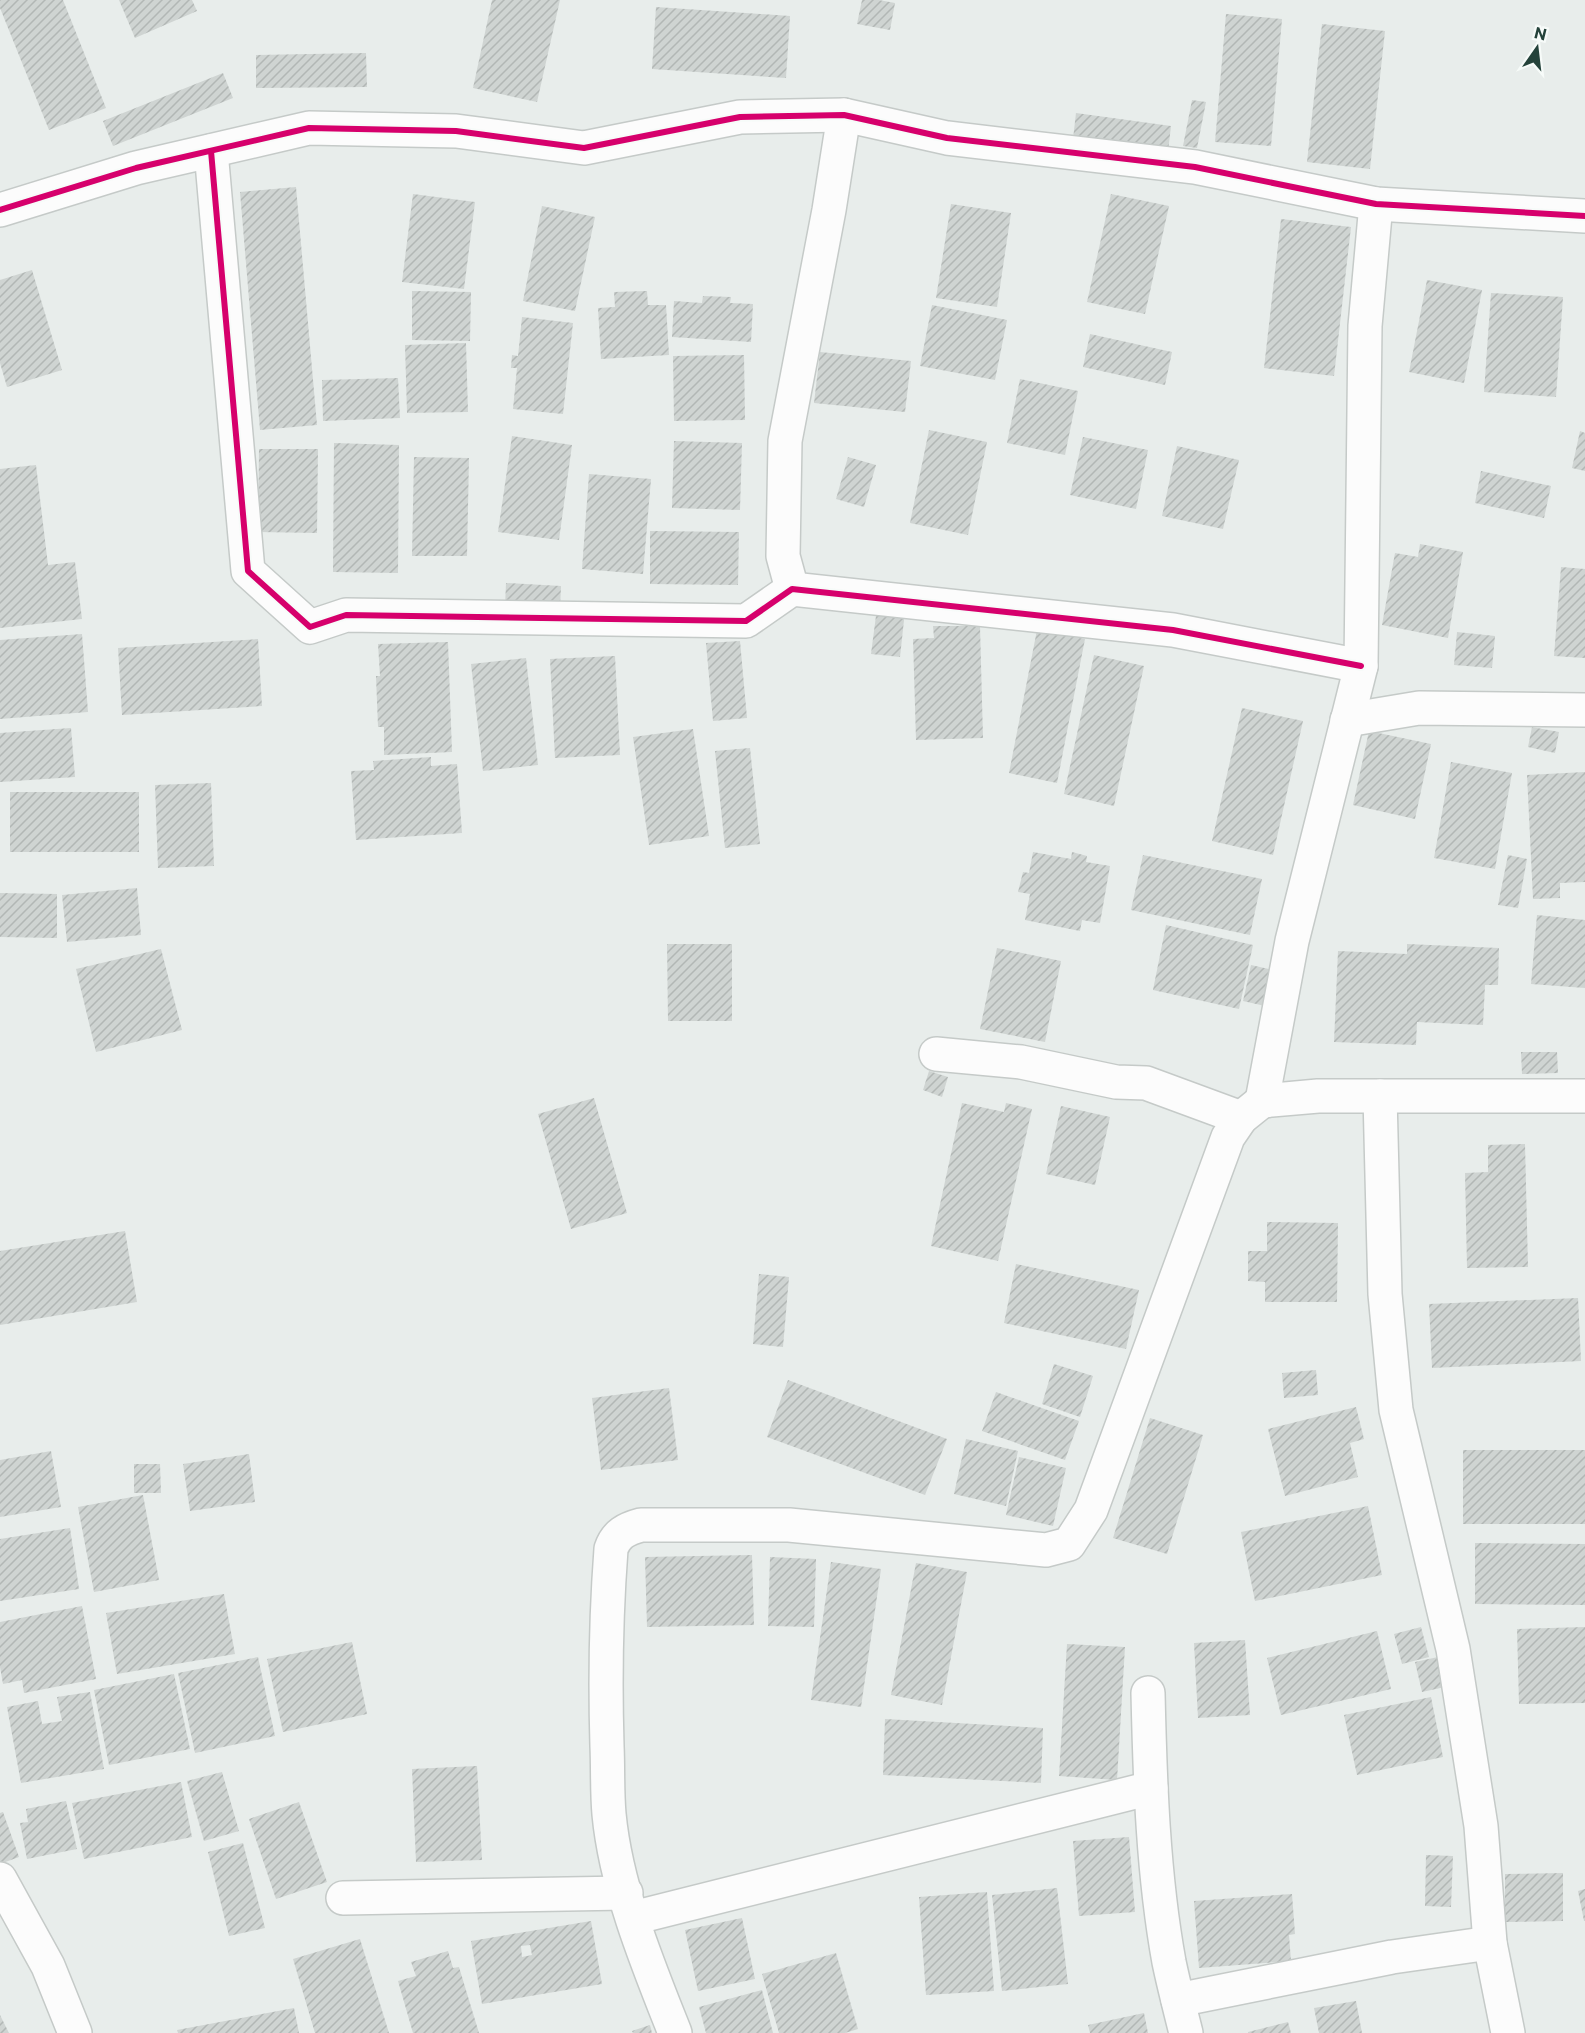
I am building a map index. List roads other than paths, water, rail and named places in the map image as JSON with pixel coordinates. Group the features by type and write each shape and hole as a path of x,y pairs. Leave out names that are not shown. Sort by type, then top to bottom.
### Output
{"street":[{"path":"792,589 783,556 785,441 829,210 844,115"},
{"path":"0,210 136,168 309,128 456,131 584,148 740,117 844,115 947,138 1195,167 1376,204 1585,216"},
{"path":"211,151 248,571 310,627 346,615 746,621 792,589 1173,630 1361,666"},
{"path":"675,2033 629,1905 609,1815 605,1686 606,1610 611,1549 614,1541 626,1529 641,1525 777,1525 1046,1550 1069,1544 1090,1510 1228,1137 1252,1109 1361,666 1365,326 1376,204"},
{"path":"1347,720 1419,708 1585,710"},
{"path":"936,1054 1021,1062 1116,1082 1146,1083 1252,1109 1317,1096 1585,1096"},
{"path":"1380,1096 1385,1294 1396,1410 1453,1649 1481,1826 1490,1943 1508,2033"},
{"path":"1148,1693 1151,1788 1162,1903 1169,1961 1186,2033"},
{"path":"343,1898 629,1905 1151,1788"},
{"path":"0,1879 48,1966 75,2033"},
{"path":"1178,2000 1392,1957 1490,1943"}]}
